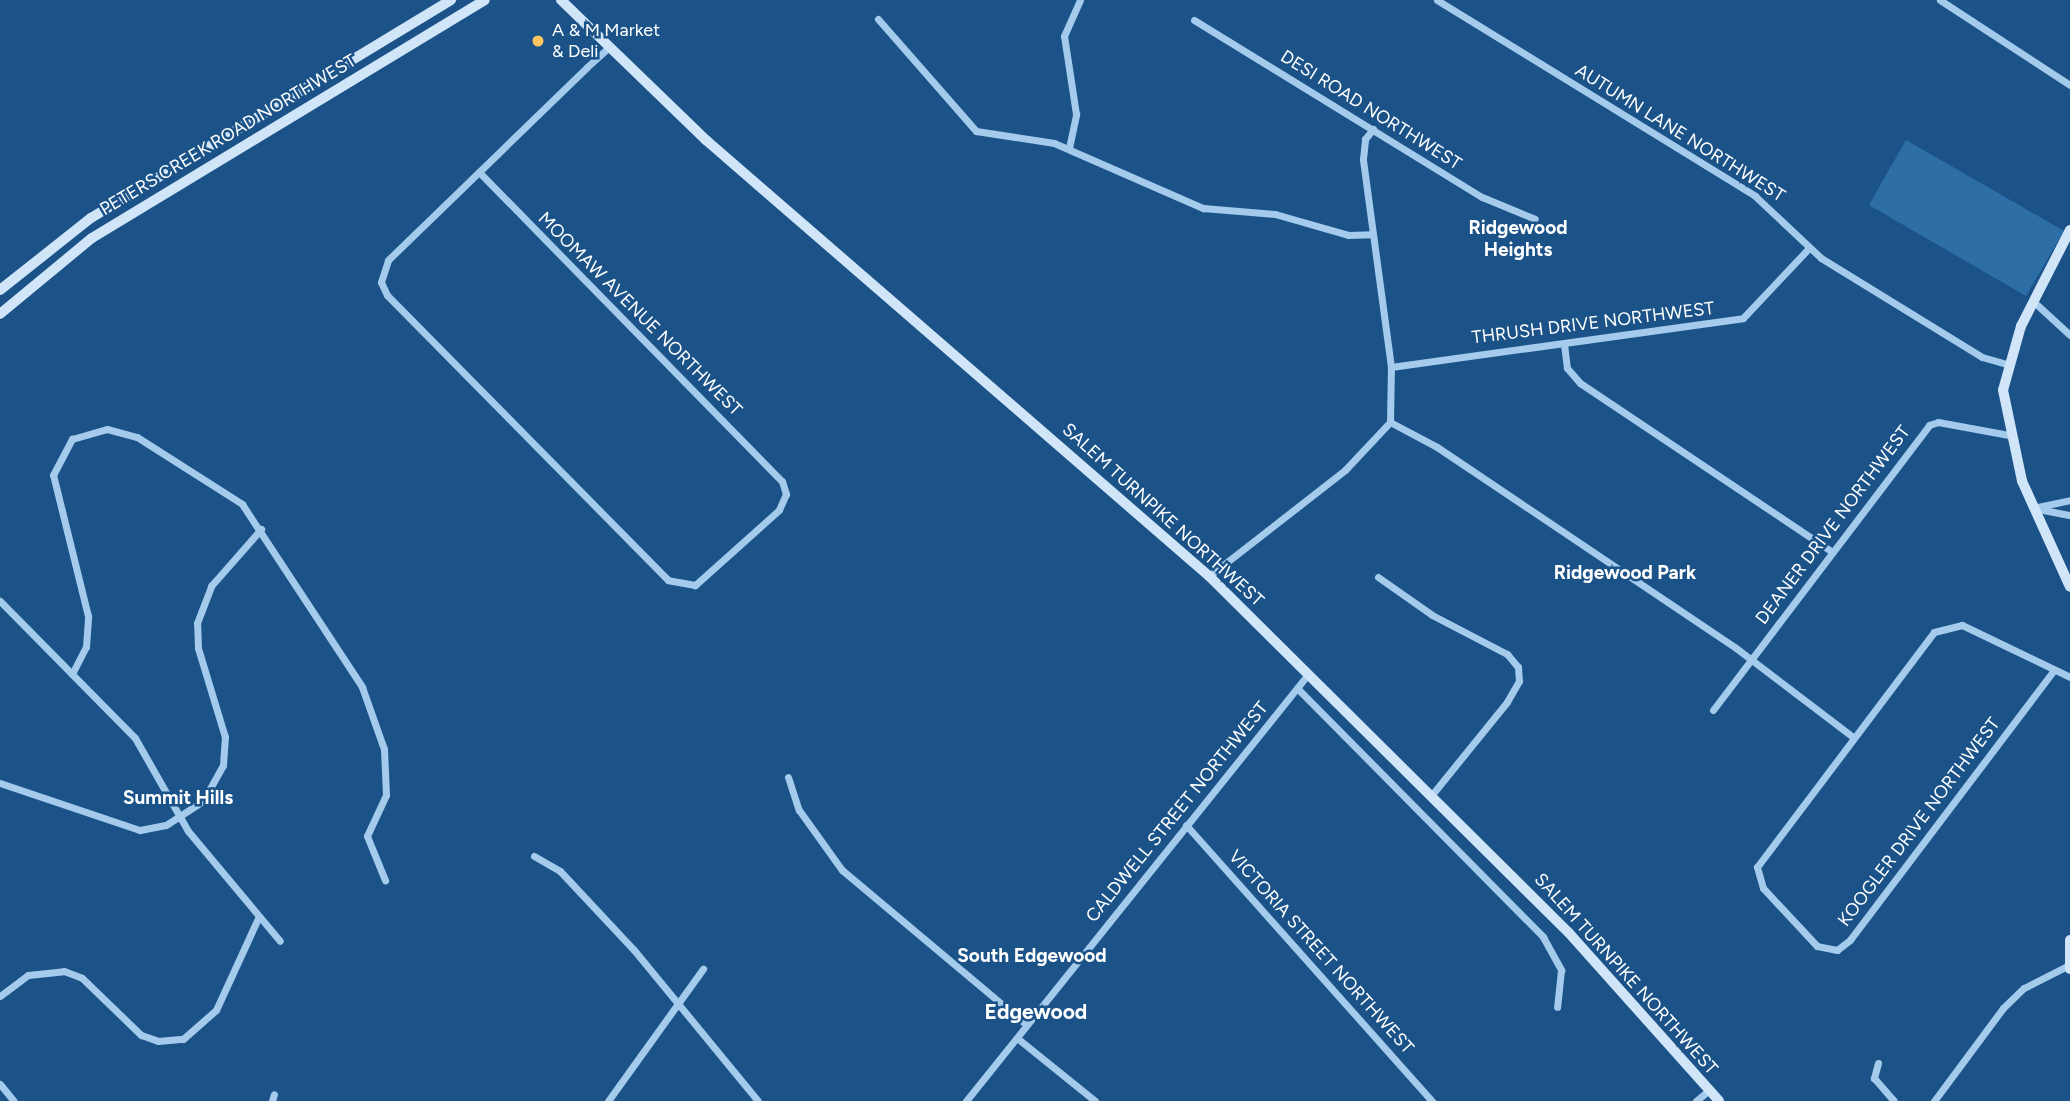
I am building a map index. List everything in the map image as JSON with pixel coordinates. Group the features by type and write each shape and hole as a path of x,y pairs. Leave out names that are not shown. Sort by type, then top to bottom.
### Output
{"street":[{"name":"PETERS CREEK ROAD NORTHWEST","path":"0,290 91,218 452,0"},
{"name":"PETERS CREEK ROAD NORTHWEST","path":"0,314 92,238 485,0"},
{"name":"SALEM TURNPIKE NORTHWEST","path":"561,0 706,140 1209,576 1589,954 1718,1101"},
{"path":"1069,148 1076,114 1064,36 1080,0"},
{"name":"AUTUMN LANE NORTHWEST","path":"1437,0 1755,196 1785,219 1810,248 1982,357 2007,364"},
{"path":"1940,0 2070,85"},
{"path":"878,19 970,128 989,136 1069,148 1203,208 1275,214 1348,234 1371,234"},
{"name":"DESI ROAD NORTHWEST","path":"1194,20 1509,212 1535,219"},
{"path":"479,172 609,47"},
{"path":"1209,576 1345,470 1390,422 1391,367 1371,234 1363,147 1373,128"},
{"name":"MOOMAW AVENUE NORTHWEST","path":"479,172 779,478 786,494 783,506 695,584 671,582 387,295 381,277 388,260 479,172"},
{"path":"2070,230 2033,301 2007,364 2003,390 2009,435 2033,508 2070,587"},
{"name":"THRUSH DRIVE NORTHWEST","path":"1391,367 1743,318 1810,248"},
{"path":"2033,301 2070,335"},
{"path":"1564,344 1567,368 1580,383 1832,552"},
{"path":"1390,422 1437,447 1750,659 1853,737 1934,632 1948,624 1962,625 2070,677"},
{"name":"DEANER DRIVE NORTHWEST","path":"1713,710 1929,425 1938,422 2009,435"},
{"path":"72,674 86,647 88,616 53,475 72,439 97,429 137,437 242,504 261,529 375,713 384,749 383,803 367,836 385,880"},
{"path":"2033,508 2070,500"},
{"path":"2033,508 2070,515"},
{"path":"0,783 130,829 155,829 180,818 213,789 225,751 222,724 198,648 201,607 211,586 261,529"},
{"path":"1378,577 1440,620 1503,651 1518,667 1519,681 1507,702 1431,796"},
{"path":"0,601 139,745 180,818 280,941"},
{"name":"KOOGLER DRIVE NORTHWEST","path":"1853,737 1757,867 1763,887 1823,950 1843,947 2054,670"},
{"name":"CALDWELL STREET NORTHWEST","path":"966,1101 1309,673"},
{"path":"1297,688 1543,937 1561,970 1557,1007"},
{"path":"788,777 799,810 842,870 1027,1025"},
{"name":"VICTORIA STREET NORTHWEST","path":"1186,825 1432,1101"},
{"path":"534,856 560,871 678,1004 758,1101"},
{"path":"0,996 28,975 64,971 82,978 141,1035 158,1041 183,1039 216,1010 259,916"},
{"path":"1934,1101 2003,1008 2024,988 2070,967 2070,940"},
{"path":"612,1099 703,968"},
{"path":"1017,1038 1095,1101"},
{"path":"1878,1063 1874,1079 1894,1101"},
{"path":"0,1084 14,1101"},
{"path":"1696,1101 1708,1091"}],"shaded area":[{"path":"1906,140 2064,231 2026,296 1869,205"}],"place":[{"name":"A & M Market & Deli","path":"538,41"}],"district":[{"name":"Ridgewood Heights","path":"1518,239"},
{"name":"Ridgewood Park","path":"1625,573"},
{"name":"Summit Hills","path":"178,798"},
{"name":"South Edgewood","path":"1032,956"},
{"name":"Edgewood","path":"1036,1012"}]}
